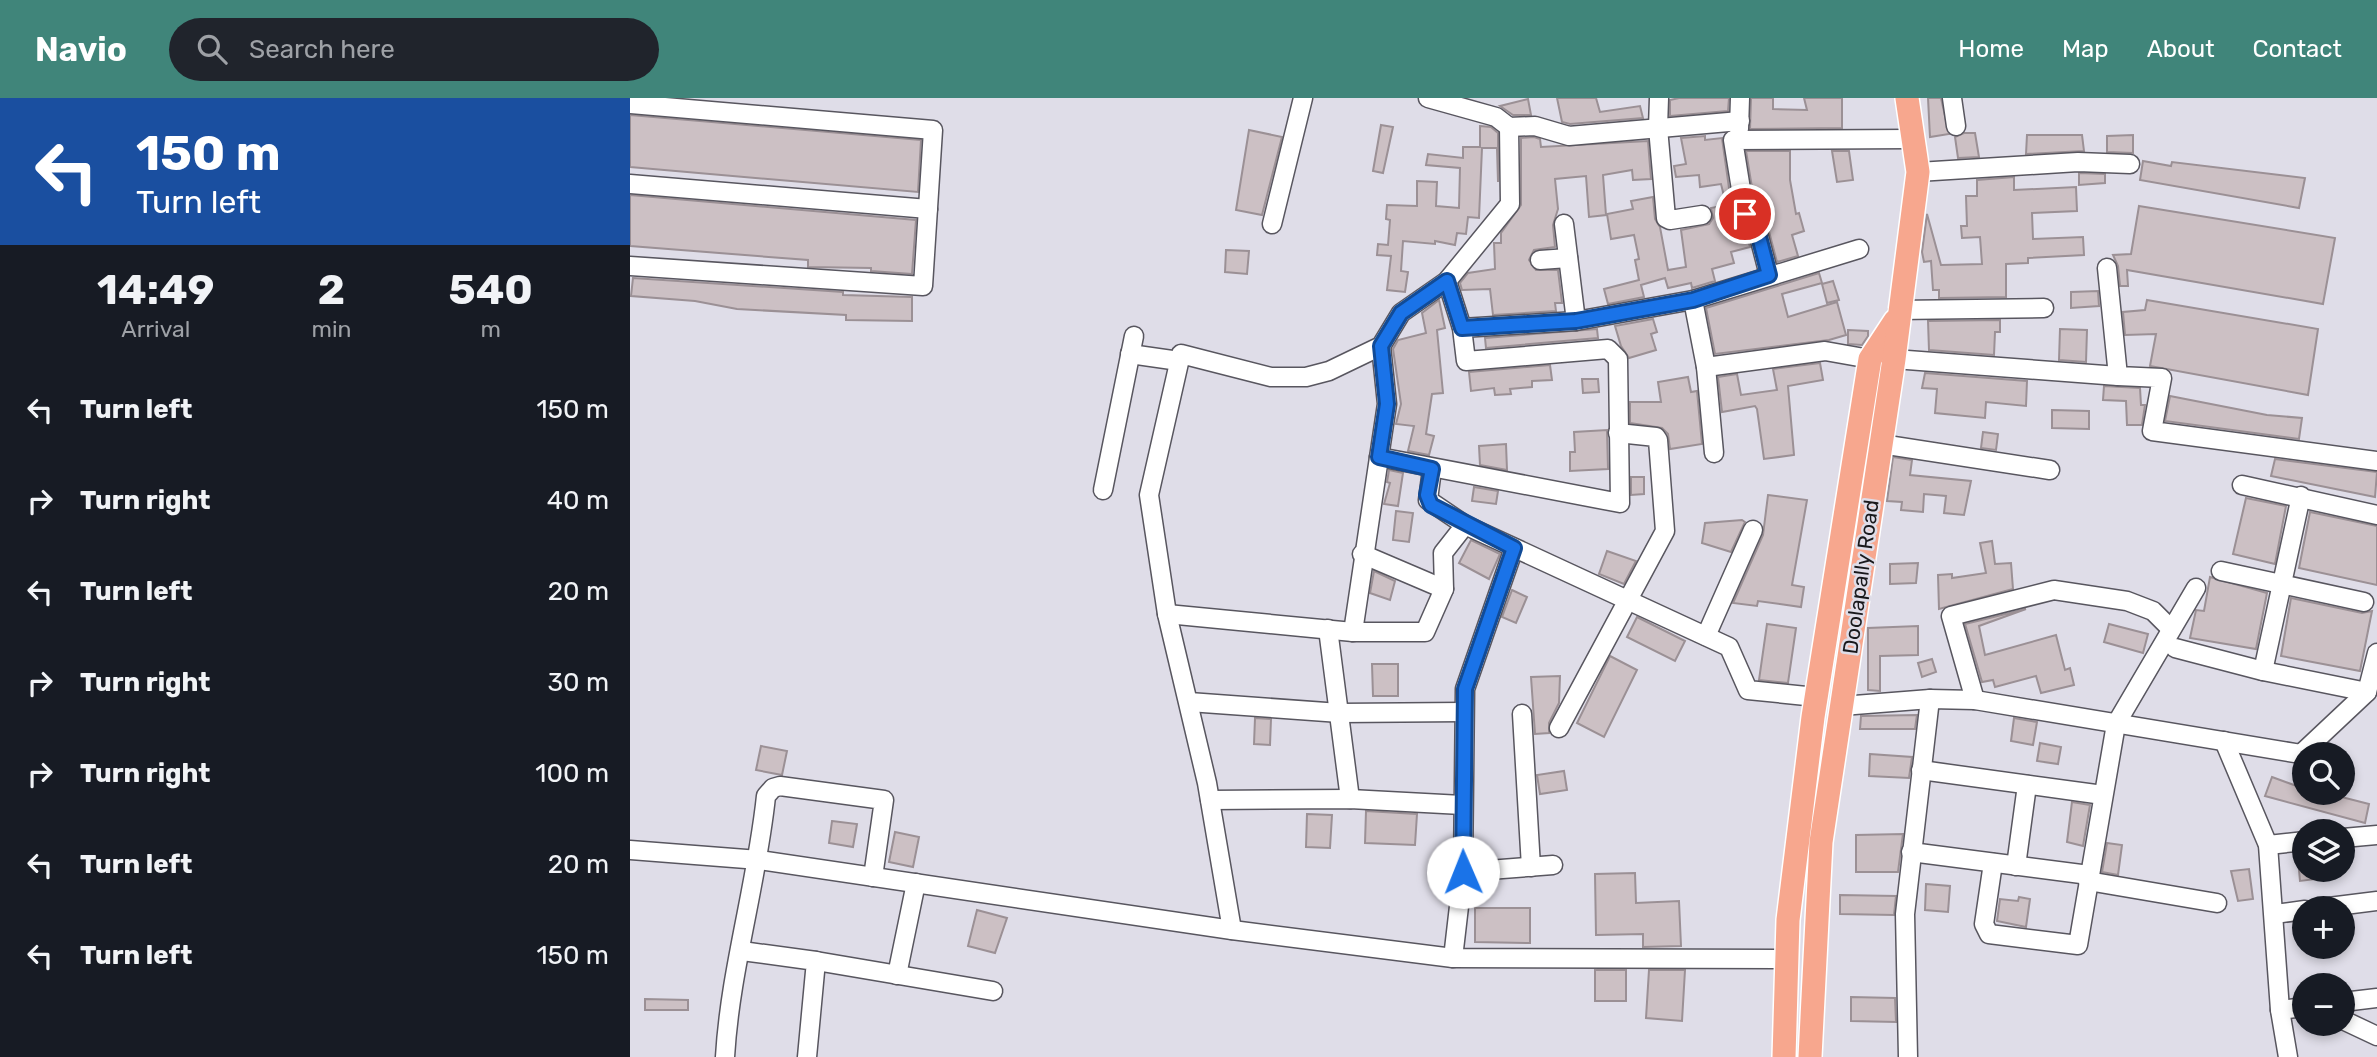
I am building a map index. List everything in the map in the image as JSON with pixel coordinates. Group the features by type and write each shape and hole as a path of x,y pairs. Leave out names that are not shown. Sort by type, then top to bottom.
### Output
{"main road":[{"name":"Doolapally Road","path":"1810,1057 1821,842 1894,359 1897,314 1917,172 1907,98"},
{"path":"1784,1057 1788,920 1816,697 1870,359 1897,314"}],"street":[{"path":"1272,224 1303,98"},
{"path":"1427,98 1455,102 1503,122 1535,126 1569,136 1740,121"},
{"path":"1232,930 1210,800 1167,614 1149,488 1181,354 1271,377 1306,377 1329,372 1381,346 1401,313 1447,281 1510,204 1503,122 1494,98"},
{"path":"1659,98 1658,128 1666,218 1670,220 1702,215"},
{"path":"1739,140 1740,98"},
{"path":"1952,98 1956,126"},
{"path":"630,104 933,130 923,286 630,266"},
{"path":"1769,275 1756,225 1747,221 1745,214 1733,140 1911,139"},
{"path":"1917,172 2078,162 2130,164"},
{"path":"630,184 928,209"},
{"path":"1564,224 1576,321"},
{"path":"1462,328 1576,321 1693,300 1859,249"},
{"path":"1540,260 1568,258"},
{"path":"2107,268 2118,376"},
{"path":"1379,457 1620,503 1618,359 1608,349 1466,361 1462,328 1447,281"},
{"path":"1693,300 1706,367 1714,453"},
{"path":"1897,314 2044,308"},
{"path":"1102,490 1134,336"},
{"path":"1353,632 1362,554 1387,404 1381,346"},
{"path":"1706,367 1825,351 1870,359"},
{"path":"1130,354 1180,361"},
{"path":"1894,359 2162,378 2152,431 2377,461"},
{"path":"1559,728 1665,531 1658,440 1656,437 1618,433"},
{"path":"1881,444 2050,470"},
{"path":"1432,469 1428,500 1465,525 1729,647 1748,690 1816,697"},
{"path":"2242,485 2377,515"},
{"path":"2263,671 2301,496"},
{"path":"1167,614 1353,632 1425,632 1444,589 1443,553 1465,525"},
{"path":"1706,636 1753,530"},
{"path":"1453,958 1463,872 1464,712 1468,677 1514,548"},
{"path":"1362,554 1444,589"},
{"path":"2221,571 2364,602"},
{"path":"1993,863 1984,924 1989,934 2078,945 2116,724 2196,588"},
{"path":"1975,700 1951,616 2054,590 2127,601 2153,611 2171,629"},
{"path":"1328,629 1350,799"},
{"path":"2175,648 2263,671 2367,692"},
{"path":"1842,706 1930,699 1975,700 2301,754 2367,692 2377,653"},
{"path":"1908,1057 1905,940 1911,852 1930,699"},
{"path":"1189,702 1340,713 1464,712"},
{"path":"1522,715 1531,867"},
{"path":"2224,741 2268,845 2280,1010 2288,1057"},
{"path":"1921,770 2104,795"},
{"path":"2016,866 2027,785"},
{"path":"725,1057 727,1026 759,860 766,796 773,788 780,786 884,800 873,877"},
{"path":"1210,800 1350,799 1462,805"},
{"path":"2355,837 2377,835"},
{"path":"2268,845 2292,843"},
{"path":"630,850 759,860 1232,930 1453,958 1787,958"},
{"path":"1911,852 2016,866 2217,903"},
{"path":"1463,872 1553,865"},
{"path":"897,975 916,883"},
{"path":"2355,904 2377,901"},
{"path":"2275,914 2292,912"},
{"path":"742,951 993,990"},
{"path":"807,1057 816,961"},
{"path":"2355,1001 2377,998"},
{"path":"2280,1010 2292,1009"},
{"path":"2355,1026 2377,1036"}],"building":[{"path":"1557,98 1596,98 1600,112 1640,106 1643,118 1570,124 1562,122"},
{"path":"1729,98 1728,111 1670,116 1670,100"},
{"path":"1751,98 1773,98 1773,109 1807,110 1804,98 1842,98 1842,128 1750,129"},
{"path":"1928,98 1941,98 1949,134 1930,137"},
{"path":"1528,99 1531,115 1513,115 1500,106"},
{"path":"630,115 921,140 918,192 630,167"},
{"path":"1381,125 1393,127 1383,173 1373,171"},
{"path":"1480,126 1491,127 1498,133 1498,182 1497,148 1482,148 1479,218 1468,217 1466,234 1457,233 1455,245 1435,241 1435,244 1403,241 1401,271 1408,272 1405,292 1387,290 1391,256 1377,255 1378,244 1388,245 1390,220 1386,219 1387,205 1417,206 1417,181 1437,182 1436,206 1459,208 1460,168 1426,165 1428,154 1463,158 1463,147 1480,147"},
{"path":"1249,130 1282,137 1262,215 1236,210"},
{"path":"1964,133 1975,133 1979,157 1958,158 1955,137"},
{"path":"2027,135 2082,135 2084,151 2026,154"},
{"path":"2133,135 2133,153 2107,152 2107,136"},
{"path":"1705,136 1705,140 1722,138 1730,195 1724,196 1721,184 1700,187 1699,175 1676,177 1674,166 1686,164 1681,138"},
{"path":"1521,138 1540,139 1541,147 1648,141 1651,179 1633,180 1632,170 1603,175 1606,215 1589,217 1586,176 1555,179 1558,209 1553,225 1555,247 1534,250 1529,260 1536,270 1558,270 1562,303 1555,303 1556,311 1493,315 1490,289 1462,290 1460,283 1468,273 1495,269 1494,243 1501,243 1501,233 1521,205"},
{"path":"1746,151 1790,151 1790,180 1796,214 1799,213 1804,231 1792,235 1798,256 1777,262 1766,220 1771,219 1755,206"},
{"path":"1832,151 1849,151 1853,180 1837,182"},
{"path":"2143,161 2305,178 2299,208 2140,180"},
{"path":"2079,173 2105,174 2105,183 2079,185"},
{"path":"2014,177 2014,190 2076,187 2077,211 2032,213 2033,239 2083,237 2084,255 2028,258 2028,263 2006,264 2006,297 1939,298 1939,290 1933,290 1931,261 1924,262 1922,252 1927,214 1941,265 1982,264 1980,237 1962,238 1961,226 1967,226 1966,196 1977,196 1977,180"},
{"path":"630,195 916,220 912,274 871,271 871,268 808,267 808,260 630,246"},
{"path":"1653,197 1655,219 1660,227 1668,270 1686,267 1681,230 1709,224 1713,218 1711,208 1732,204 1737,229 1746,233 1750,247 1731,252 1734,263 1712,269 1715,281 1692,288 1691,283 1668,288 1665,278 1641,285 1644,297 1608,304 1604,289 1639,280 1635,260 1639,259 1634,235 1611,239 1607,214 1633,209 1631,201"},
{"path":"2139,206 2335,238 2323,304 2127,270 2128,286 2120,286 2118,266 2113,255 2131,254"},
{"path":"1226,250 1249,251 1247,274 1225,272"},
{"path":"1819,273 1822,283 1782,294 1788,317 1837,302 1846,335 1829,340 1715,354 1706,308"},
{"path":"633,278 843,292 843,295 912,297 912,321 846,320 846,315 737,309 695,301 631,296"},
{"path":"1833,281 1839,300 1827,303 1822,284"},
{"path":"2098,291 2099,306 2071,308 2071,292"},
{"path":"1439,300 1445,328 1437,330 1443,393 1432,394 1426,434 1434,436 1429,455 1408,451 1414,426 1396,424 1401,404 1393,349 1398,340 1426,333 1422,313"},
{"path":"2147,300 2318,329 2308,395 2150,366 2156,334 2125,335 2123,312 2145,310"},
{"path":"1653,319 1657,332 1651,334 1656,350 1629,358 1621,346 1615,326"},
{"path":"2000,320 2000,332 1995,332 1994,355 1929,350 1928,321"},
{"path":"1597,329 1598,338 1486,348 1485,338"},
{"path":"2060,329 2087,330 2086,362 2059,360"},
{"path":"1848,330 1868,331 1868,336 1862,345 1848,344"},
{"path":"1820,363 1823,380 1788,386 1794,455 1764,459 1757,409 1755,406 1722,412 1718,377 1737,374 1741,395 1777,390 1773,369"},
{"path":"1550,365 1552,380 1532,381 1532,387 1510,389 1511,394 1495,395 1494,388 1471,391 1469,372"},
{"path":"1925,373 2027,381 2026,406 1986,402 1985,418 1935,413 1937,389 1922,388"},
{"path":"1688,377 1691,392 1697,391 1702,444 1670,449 1668,434 1662,428 1630,423 1630,402 1661,402 1658,382"},
{"path":"1582,379 1598,379 1599,392 1583,393"},
{"path":"2104,386 2140,388 2141,405 2145,405 2142,425 2127,425 2126,401 2103,400"},
{"path":"2170,396 2267,415 2302,418 2299,439 2165,421"},
{"path":"2052,410 2089,411 2089,429 2052,428"},
{"path":"1607,430 1608,469 1570,471 1570,452 1575,452 1574,432"},
{"path":"1983,432 1998,434 1996,450 1981,448"},
{"path":"1506,444 1507,470 1480,465 1479,446"},
{"path":"1893,457 1912,460 1910,475 1971,481 1964,515 1944,513 1946,496 1924,494 1923,512 1901,510 1902,502 1887,501"},
{"path":"2275,459 2377,472 2375,497 2271,476"},
{"path":"1389,470 1403,473 1398,506 1384,504 1390,483 1387,482"},
{"path":"1631,477 1644,477 1644,494 1631,495"},
{"path":"1474,487 1498,491 1496,504 1472,501"},
{"path":"1768,495 1807,500 1792,585 1804,587 1801,607 1758,601 1757,606 1733,603 1763,535"},
{"path":"2246,498 2286,506 2275,564 2233,554"},
{"path":"1396,511 1413,513 1409,542 1393,540"},
{"path":"2310,512 2377,526 2377,585 2299,568"},
{"path":"1745,522 1731,552 1702,543 1705,523"},
{"path":"1471,540 1500,554 1489,579 1459,563"},
{"path":"1992,541 1995,564 2011,563 2013,589 1939,609 1938,575 1952,574 1952,578 1986,573 1980,543"},
{"path":"1607,551 1636,561 1624,584 1599,574"},
{"path":"1918,563 1916,583 1890,584 1890,564"},
{"path":"1374,571 1395,581 1390,600 1370,593"},
{"path":"2210,577 2267,593 2256,649 2190,638 2196,610 2204,611"},
{"path":"1512,590 1527,597 1516,623 1502,617"},
{"path":"2291,598 2362,613 2372,611 2360,671 2281,656"},
{"path":"2026,609 1979,626 1985,655 2056,635 2065,670 2070,668 2074,685 2041,693 2036,676 1995,687 1993,680 1982,682 1965,624"},
{"path":"1637,617 1685,641 1675,661 1627,637"},
{"path":"1767,624 1796,628 1788,683 1759,680"},
{"path":"2109,624 2148,634 2143,653 2104,642"},
{"path":"1918,626 1918,655 1880,656 1880,691 1868,690 1868,628"},
{"path":"1610,656 1637,670 1604,737 1577,723"},
{"path":"1932,659 1936,672 1922,677 1918,663"},
{"path":"1372,664 1398,664 1398,696 1373,696"},
{"path":"1560,676 1559,703 1549,723 1549,733 1535,734 1531,677"},
{"path":"1917,715 1915,729 1860,729 1861,716"},
{"path":"1255,718 1271,719 1270,745 1254,744"},
{"path":"2014,718 2037,722 2033,745 2011,741"},
{"path":"2040,743 2061,747 2058,764 2037,761"},
{"path":"761,746 787,751 782,775 756,770"},
{"path":"1870,754 1912,757 1909,778 1869,776"},
{"path":"1564,771 1567,790 1540,794 1537,775"},
{"path":"2272,777 2292,784 2292,803 2265,796"},
{"path":"2355,800 2369,804 2365,823 2298,805 2355,805"},
{"path":"2072,802 2090,805 2083,846 2067,842"},
{"path":"1366,811 1417,814 1415,845 1365,843"},
{"path":"1307,814 1332,815 1330,848 1306,847"},
{"path":"832,821 857,824 853,847 829,843"},
{"path":"895,832 919,837 913,867 889,862"},
{"path":"1903,834 1898,872 1856,872 1856,835"},
{"path":"2107,843 2122,845 2118,875 2102,872"},
{"path":"2249,869 2253,899 2238,901 2231,871"},
{"path":"1635,873 1636,903 1679,901 1681,946 1643,947 1643,934 1596,935 1595,874"},
{"path":"1926,884 1950,886 1948,912 1925,910"},
{"path":"1840,895 1896,896 1894,915 1840,914"},
{"path":"2019,897 2030,899 2026,927 1997,921 2000,899 2018,901"},
{"path":"1475,908 1530,908 1530,943 1475,942"},
{"path":"977,910 1007,918 995,953 968,946"},
{"path":"1595,970 1626,970 1626,1001 1595,1001"},
{"path":"1649,970 1685,970 1682,1021 1646,1018"},
{"path":"1851,997 1895,998 1896,1022 1851,1021"},
{"path":"645,999 688,1000 688,1010 645,1010"}],"route":[{"path":"1463,872 1465,689 1514,548 1465,525 1431,505 1427,495 1432,469 1379,457 1387,404 1381,346 1401,313 1447,281 1462,328 1576,321 1693,300 1769,275 1756,225 1747,221 1745,214"}]}
